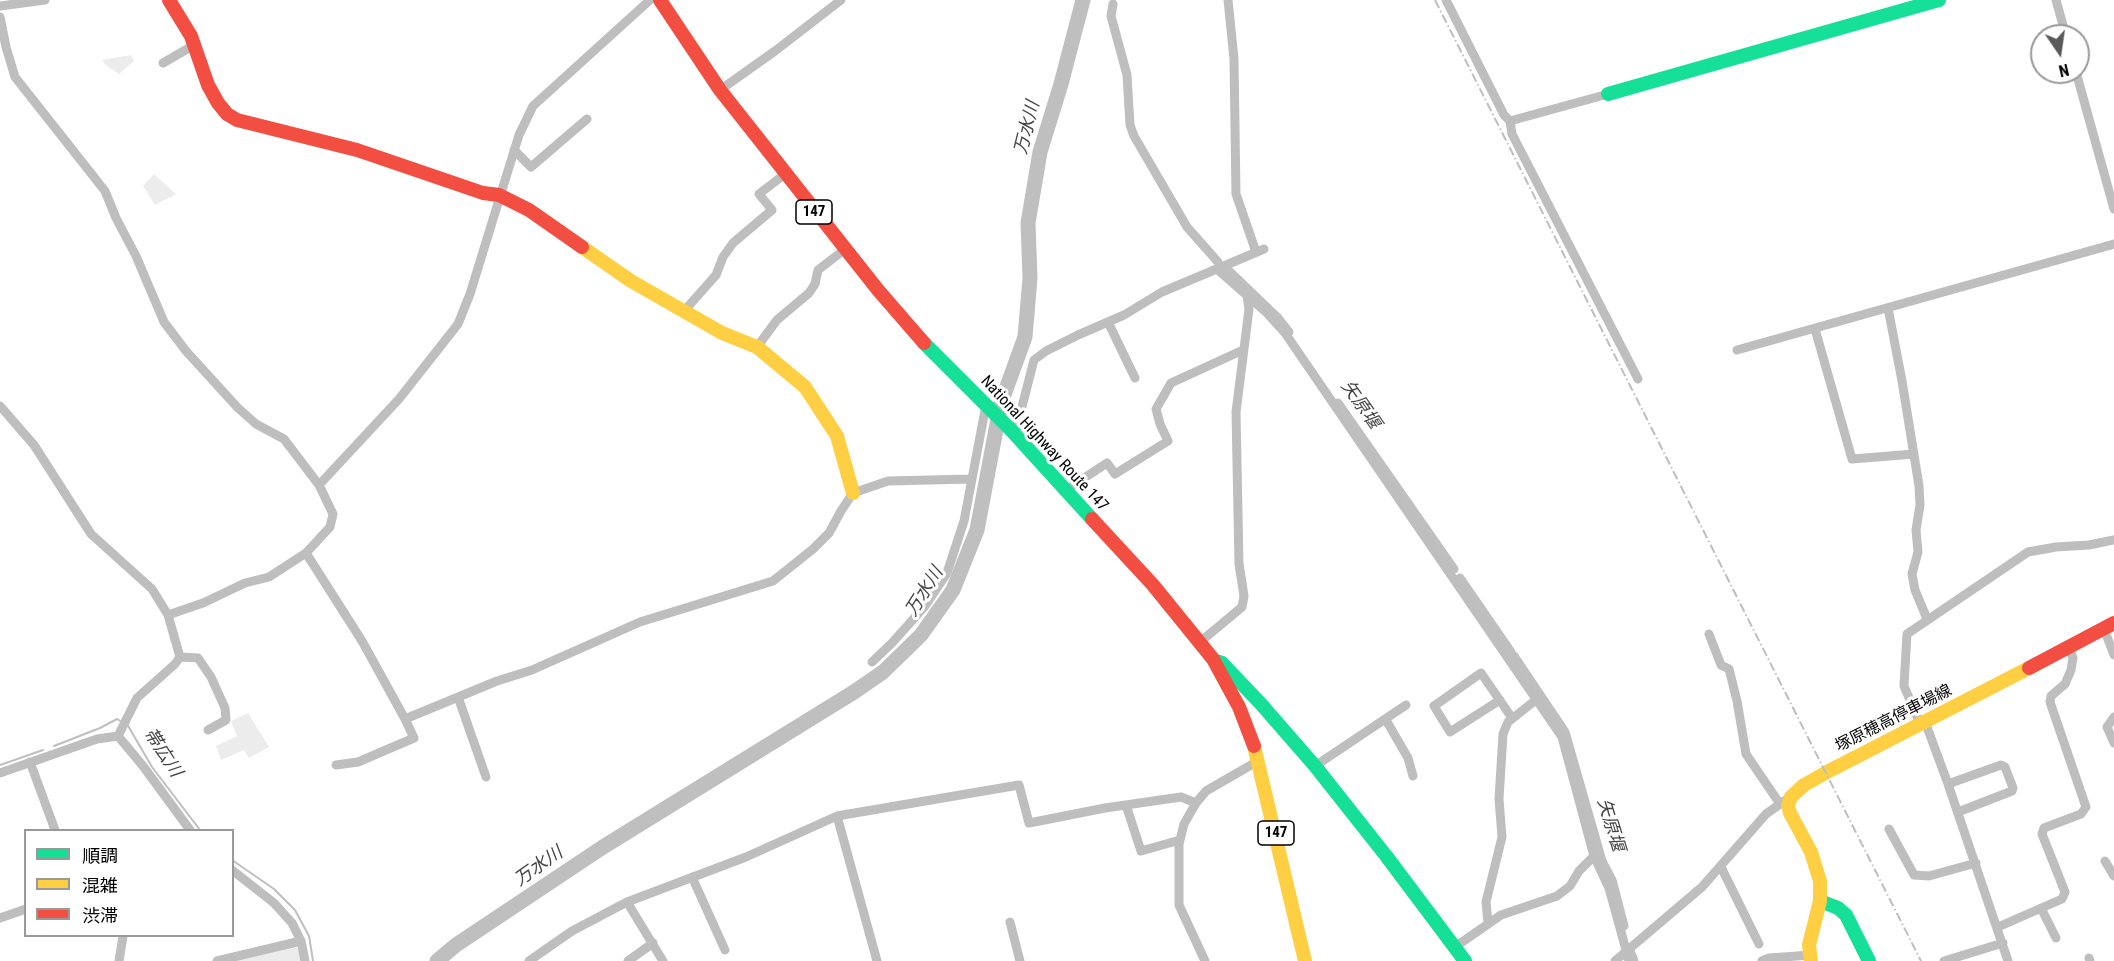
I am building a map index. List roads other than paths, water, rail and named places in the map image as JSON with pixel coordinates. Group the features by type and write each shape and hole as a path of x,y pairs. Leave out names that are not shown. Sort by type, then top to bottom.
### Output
{"main road":[{"path":"169,0 191,36 208,85 218,103 227,114 237,120 357,150 483,193 500,195 529,210 631,281 722,333 757,347 805,387 825,416 837,436 853,493"},
{"name":"National Highway Route 147","path":"660,0 720,90 844,250 923,342 1013,432 1153,585 1213,659 1251,735 1305,961"},
{"path":"1608,94 1939,0"},
{"name":"塚原穂高停車場線","path":"1785,801 1804,785 1827,772 2109,626"},
{"path":"1213,659 1222,663 1315,766 1387,856 1464,961"},
{"path":"1239,707 1253,705 1265,710"},
{"path":"1785,801 1817,867 1820,881 1820,901 1809,945 1811,958"},
{"path":"1820,901 1838,908 1846,915 1869,961"}],"street":[{"path":"0,6 45,0"},
{"path":"319,485 399,399 458,324 470,294 514,150 533,106 650,0"},
{"path":"720,90 776,51 841,0"},
{"path":"1013,432 1034,360 1067,340 1124,315 1162,292 1260,250 1236,194 1234,59 1228,0"},
{"path":"1446,0 1504,115 1510,121 1512,134 1638,379"},
{"path":"2056,0 2063,24"},
{"path":"0,17 15,77 105,191 164,322 186,351 237,407 256,424 284,439 319,485 333,514 330,527 306,553 269,577 245,583 203,603 168,615"},
{"path":"163,63 194,45"},
{"path":"2079,84 2114,209"},
{"path":"1510,121 1608,94"},
{"path":"514,150 531,167 587,119"},
{"path":"685,310 716,275 723,257 734,243 772,210 759,194 785,174"},
{"path":"1737,350 2114,244"},
{"path":"757,347 777,320 809,293 815,284 818,270 844,250"},
{"path":"1217,269 1266,312 1285,333 1562,737 1594,856 1610,888 1627,956"},
{"path":"1200,642 1242,607 1244,596 1239,564 1236,412 1249,309 1247,296"},
{"path":"1888,308 1914,454 1920,505 1916,530 1918,552 1912,574 1915,590 1926,619"},
{"path":"1108,322 1135,378"},
{"path":"1815,329 1852,459 1914,454"},
{"path":"1066,490 1107,463 1115,474 1168,441 1156,409 1171,383 1243,350"},
{"path":"0,406 34,445 91,534 152,589 168,615 180,657"},
{"path":"872,662 925,606 947,573 964,521 987,406"},
{"path":"405,718 497,681 532,670 640,622 773,581 829,533 853,493 888,481 971,479"},
{"path":"2008,961 1976,863 1927,727 1918,719 1904,686 1907,634 2028,552 2114,540"},
{"path":"306,553 362,641 414,738 358,762 336,765"},
{"path":"2109,626 2114,655"},
{"path":"1615,961 1627,956 1702,887 1766,814 1785,801 1746,754 1729,669 1720,665 1709,634"},
{"path":"1998,927 2062,899 2065,892 2042,834 2044,828 2081,814 2086,807 2050,702 2051,696 2065,684 2071,670 2073,658 2069,647"},
{"path":"0,773 120,732 137,699 180,657"},
{"path":"180,657 198,658 211,677 225,708 226,720 208,730"},
{"path":"1500,700 1450,732 1434,706 1481,673 1500,700 1512,718"},
{"path":"458,697 486,777"},
{"path":"1488,923 1485,902 1502,837 1499,799 1503,734 1508,722 1537,699"},
{"path":"1315,766 1406,705"},
{"path":"2114,717 2108,727 2114,743"},
{"path":"1386,720 1408,758 1413,776"},
{"path":"120,732 189,829"},
{"path":"1205,961 1179,905 1180,840 1184,824 1206,791 1258,760"},
{"path":"30,762 54,829"},
{"path":"1948,784 2001,765 2005,767 2013,788 2012,792 1958,812"},
{"path":"529,961 572,931 627,902 746,857 837,816 1019,785 1029,822 1181,797 1196,803"},
{"path":"1126,805 1141,851 1180,840"},
{"path":"837,816 876,961"},
{"path":"1889,829 1914,875 1929,876 1976,863"},
{"path":"1455,947 1501,915 1557,896 1570,886 1579,871 1594,856"},
{"path":"2105,861 2114,876"},
{"path":"1721,867 1759,944"},
{"path":"234,872 274,903 292,923 301,941 305,961"},
{"path":"692,877 725,950"},
{"path":"627,902 663,961"},
{"path":"2041,908 2055,938"},
{"path":"0,918 24,910"},
{"path":"1010,922 1020,961"},
{"path":"119,961 123,937"},
{"path":"217,961 301,941"},
{"path":"628,961 653,943"},
{"path":"1944,961 2003,943"},
{"path":"1762,961 1768,958 1811,958"}],"waterway":[{"name":"万水川","path":"437,961 456,945 603,847 883,672 921,635 953,590 977,530 1001,403 1025,337 1030,278 1028,223 1040,152 1083,0"},
{"name":"矢原堰","path":"1113,4 1111,16 1127,75 1130,125 1134,136 1187,227 1218,262"},
{"name":"矢原堰","path":"1228,270 1278,318 1289,332"},
{"name":"矢原堰","path":"1338,403 1454,569"},
{"name":"矢原堰","path":"1460,578 1511,652"},
{"name":"矢原堰","path":"1514,656 1565,732 1602,861 1612,880 1624,926"},
{"name":"帯広川","path":"54,746 117,719 122,722"},
{"name":"帯広川","path":"127,724 152,767 199,829"},
{"name":"帯広川","path":"0,765 43,750"},
{"name":"帯広川","path":"234,861 274,889 295,910 309,936 313,961"},
{"name":"矢原堰","path":"1630,951 1634,961"}],"railway":[{"path":"1435,0 1921,961"}]}
